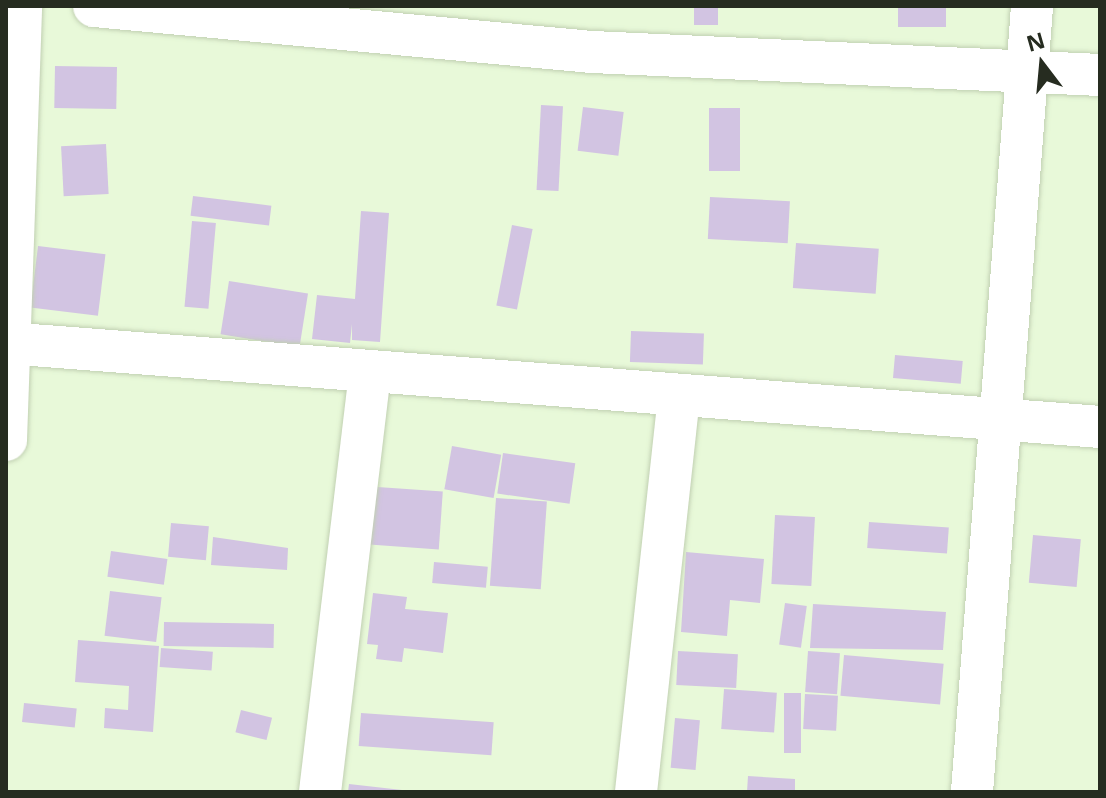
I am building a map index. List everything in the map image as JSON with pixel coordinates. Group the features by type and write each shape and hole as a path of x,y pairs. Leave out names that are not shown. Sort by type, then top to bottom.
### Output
{"street":[{"path":"6,440 21,6"},
{"path":"94,6 592,52 1100,75"},
{"path":"972,792 1032,6"},
{"path":"9,343 1000,423 1100,427"},
{"path":"320,792 370,372"},
{"path":"636,792 679,398"}],"building":[{"path":"694,6 718,6 718,25 694,25"},
{"path":"898,6 946,6 946,27 898,27"},
{"path":"55,66 117,67 116,109 54,108"},
{"path":"541,105 563,106 559,191 537,190"},
{"path":"583,107 624,112 618,156 578,151"},
{"path":"709,108 740,108 740,171 709,171"},
{"path":"106,144 109,194 64,196 61,146"},
{"path":"193,196 271,206 269,225 191,216"},
{"path":"710,197 790,201 788,243 708,239"},
{"path":"361,211 389,213 380,342 352,340 352,324 350,343 312,339 317,295 355,299"},
{"path":"192,221 216,223 208,309 185,307"},
{"path":"512,225 533,229 517,310 496,305"},
{"path":"796,243 879,249 876,294 793,288"},
{"path":"38,246 105,254 98,316 30,308"},
{"path":"229,281 308,294 300,347 221,334"},
{"path":"631,331 704,334 703,365 630,362"},
{"path":"895,355 963,361 961,384 893,378"},
{"path":"452,446 501,455 494,498 444,489"},
{"path":"503,453 575,463 570,504 497,494"},
{"path":"363,486 443,492 439,549 359,544"},
{"path":"496,498 547,502 541,589 490,586"},
{"path":"775,515 815,517 811,586 771,584"},
{"path":"869,522 949,528 947,554 867,548"},
{"path":"171,523 209,526 206,560 168,557"},
{"path":"1033,535 1081,539 1077,587 1029,583"},
{"path":"213,537 288,548 287,570 211,565"},
{"path":"111,551 167,559 164,585 107,577"},
{"path":"686,552 764,559 760,603 730,600 727,636 681,632"},
{"path":"434,562 488,567 486,588 432,583"},
{"path":"110,591 162,597 156,642 105,636"},
{"path":"373,593 407,597 405,609 448,613 443,653 404,648 402,662 376,659 378,645 367,644"},
{"path":"785,603 807,606 801,648 779,645"},
{"path":"813,604 946,612 943,650 810,648"},
{"path":"164,622 274,624 274,648 164,646"},
{"path":"78,640 159,646 153,732 104,728 105,708 128,710 129,686 75,682"},
{"path":"161,648 213,652 212,671 160,667"},
{"path":"678,651 738,654 736,688 676,685"},
{"path":"808,651 840,653 837,694 805,692"},
{"path":"844,655 944,664 940,705 840,696"},
{"path":"724,689 777,693 774,733 721,729"},
{"path":"784,693 801,693 801,753 784,753"},
{"path":"805,694 838,696 836,731 803,729"},
{"path":"24,703 77,709 75,727 22,722"},
{"path":"241,710 272,718 266,740 235,732"},
{"path":"361,713 494,722 491,755 359,746"},
{"path":"675,718 700,720 696,770 671,768"},
{"path":"748,776 795,779 795,792 747,792"},
{"path":"349,784 402,790 402,792 348,792"}]}
